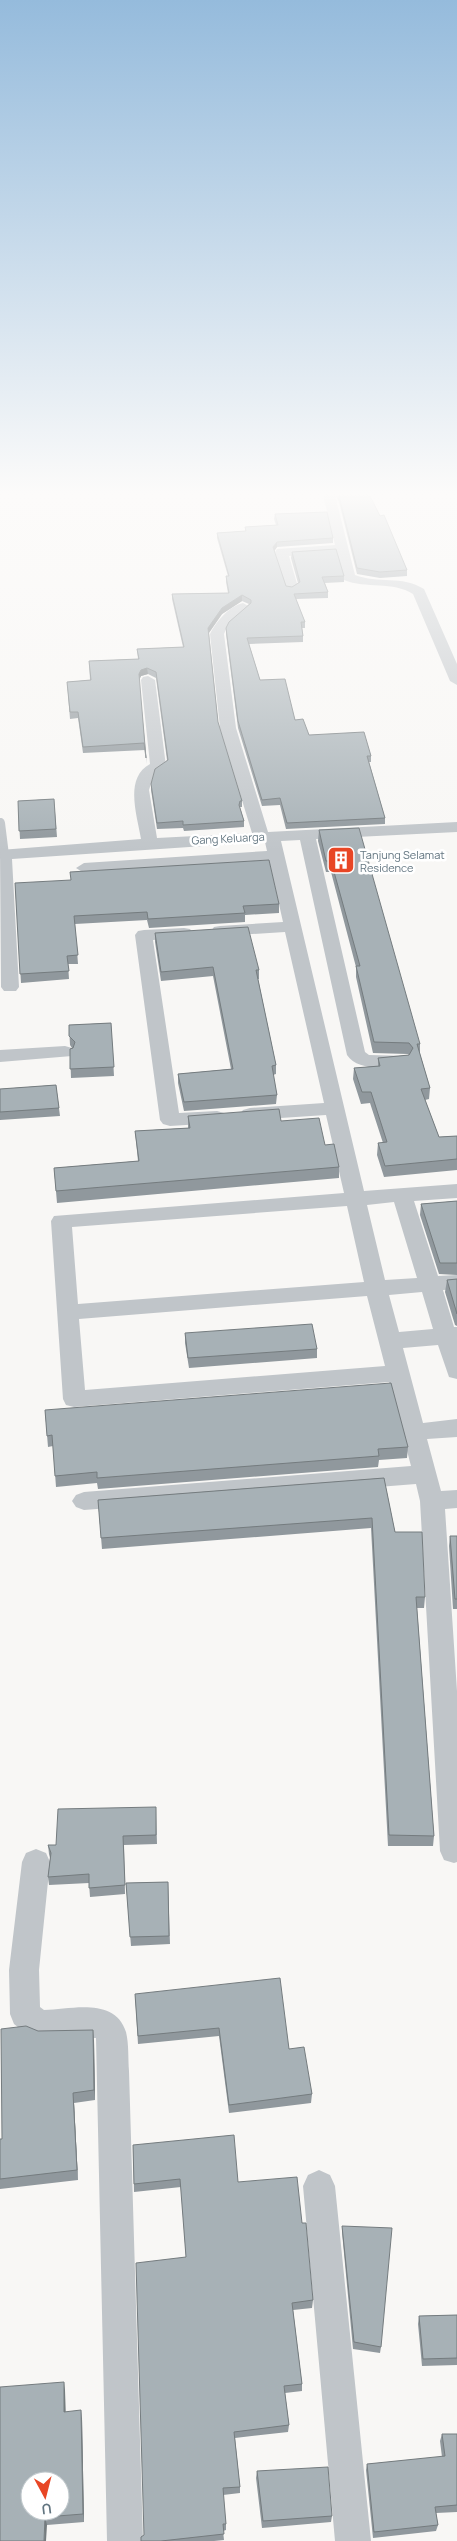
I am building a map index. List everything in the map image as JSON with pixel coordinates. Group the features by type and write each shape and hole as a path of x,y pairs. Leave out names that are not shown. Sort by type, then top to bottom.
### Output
{"street":[{"path":"235,614 221,625 217,634 228,728 270,842 294,926 376,1288 432,1501 454,1851"},
{"path":"428,614 457,681"},
{"path":"148,680 158,766 147,772 141,790 150,843"},
{"name":"Gang Keluarga","path":"2,855 150,843 270,842 307,834 457,827"},
{"path":"307,834 356,1055 365,1061 401,1060"},
{"path":"84,868 270,842"},
{"path":"2,855 10,987"},
{"path":"294,926 144,935 170,1120 335,1108"},
{"path":"0,1056 65,1052"},
{"path":"398,1373 74,1399 61,1221 457,1191"},
{"path":"402,1195 430,1284 452,1335 457,1371"},
{"path":"67,1312 457,1282"},
{"path":"390,1341 452,1335"},
{"path":"415,1432 457,1428"},
{"path":"84,1501 425,1474"},
{"path":"432,1501 457,1499"},
{"path":"36,1862 24,1970 26,2014 39,2025 102,2022 111,2032 114,2071 125,2541"},
{"path":"319,2186 353,2541"}],"lane":[{"path":"0,822 2,855"}],"building":[{"path":"176,614 218,614 208,628 218,722 242,801 240,801 239,805 244,821 183,825 183,821 157,823 151,784 155,769 168,760 156,672 147,668 141,670 139,674 146,758 144,743 83,747 78,712 70,712 67,682 91,680 89,661 139,659 137,649 184,647"},
{"path":"239,614 302,614 305,622 301,622 303,636 247,638 260,680 285,679 295,720 303,719 309,735 364,732 371,756 367,756 385,818 287,823 280,798 262,800 238,721 226,628 229,622"},
{"path":"54,799 56,829 19,831 18,801"},
{"path":"359,828 420,1044 417,1044 430,1088 421,1089 439,1137 457,1136 457,1159 385,1166 378,1143 387,1142 371,1092 362,1092 354,1068 380,1066 378,1058 409,1055 413,1048 409,1043 374,1042 356,966 360,966 331,861 326,861 319,830"},
{"path":"269,860 279,904 243,906 245,913 148,919 147,912 74,916 78,955 67,956 69,971 20,974 15,883 71,880 70,872"},
{"path":"248,927 259,970 256,970 276,1065 272,1066 277,1095 184,1102 178,1074 233,1069 213,967 161,972 155,933"},
{"path":"111,1023 114,1067 70,1069 70,1049 73,1048 75,1042 69,1036 69,1025"},
{"path":"56,1085 59,1108 0,1112 0,1089"},
{"path":"279,1109 281,1121 319,1118 325,1145 334,1144 339,1167 56,1191 54,1168 139,1161 135,1131 190,1128 188,1116"},
{"path":"457,1201 457,1263 440,1263 421,1204"},
{"path":"457,1279 457,1314 447,1280"},
{"path":"312,1324 317,1349 188,1358 185,1333"},
{"path":"391,1383 408,1447 378,1449 379,1456 97,1478 97,1472 55,1476 52,1435 47,1436 45,1410"},
{"path":"384,1478 395,1532 422,1532 425,1597 416,1597 434,1836 389,1835 372,1518 101,1538 98,1500"},
{"path":"450,1536 457,1536 457,1599 455,1599"},
{"path":"156,1807 156,1835 123,1836 125,1885 89,1888 89,1874 48,1877 51,1853 48,1845 56,1845 58,1809"},
{"path":"168,1882 169,1936 130,1937 126,1883"},
{"path":"280,1978 289,2049 304,2047 312,2094 229,2105 219,2028 138,2036 135,1994"},
{"path":"26,2026 38,2031 93,2030 94,2090 73,2093 77,2170 0,2179 0,2139 2,2139 1,2029"},
{"path":"234,2135 238,2182 297,2177 302,2223 306,2223 313,2300 292,2303 302,2384 284,2386 289,2425 234,2432 240,2487 223,2488 226,2524 223,2524 224,2534 161,2541 141,2541 141,2537 144,2535 136,2263 186,2257 180,2179 134,2184 133,2145"},
{"path":"342,2226 392,2228 381,2347 354,2342"},
{"path":"457,2315 457,2358 423,2359 419,2316"},
{"path":"64,2382 64,2412 81,2410 83,2514 70,2515 70,2471 20,2471 20,2521 45,2521 44,2541 0,2541 0,2387"},
{"path":"442,2434 457,2434 457,2505 435,2507 438,2525 374,2532 367,2464 445,2456"},
{"path":"328,2467 332,2516 263,2521 257,2471"}],"place":[{"name":"Tanjung Selamat Residence","path":"341,860"}]}
